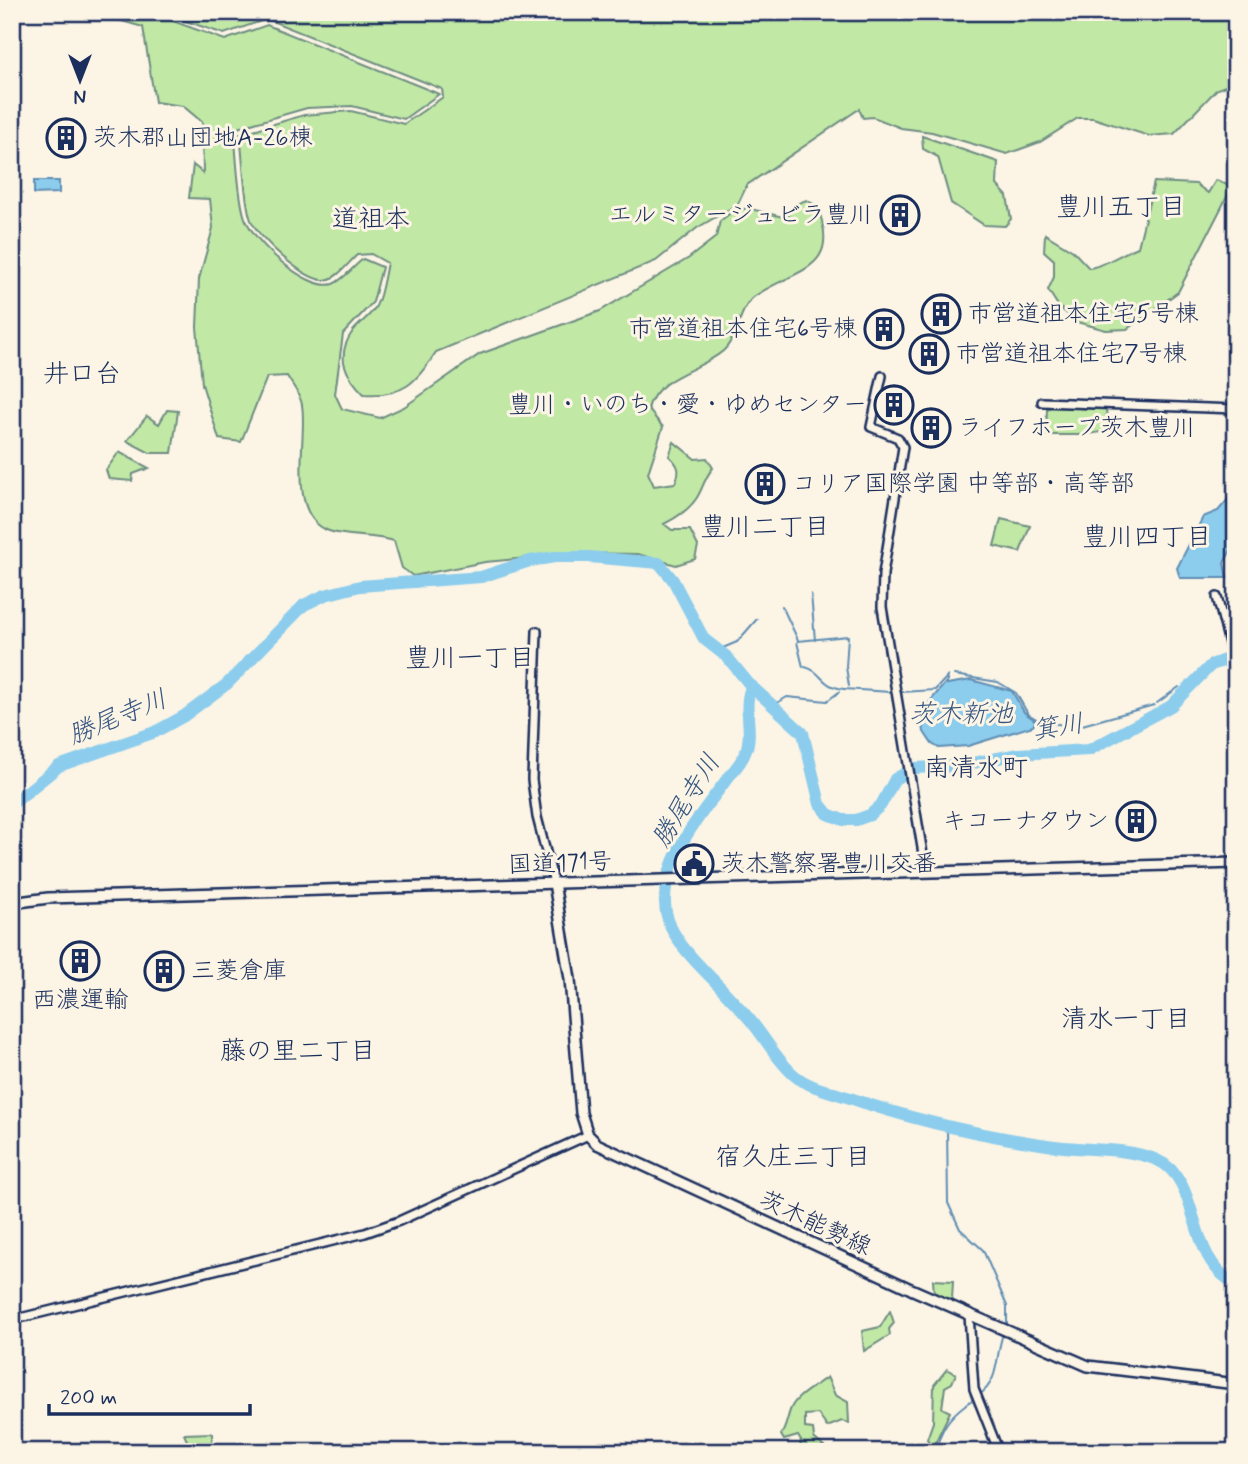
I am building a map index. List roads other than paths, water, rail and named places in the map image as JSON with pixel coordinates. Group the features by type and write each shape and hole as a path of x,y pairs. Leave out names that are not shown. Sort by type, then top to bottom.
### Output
{"main road":[{"name":"国道171号","path":"12,903 48,898 1236,863"},
{"path":"554,883 570,979 581,1113 587,1135"},
{"name":"茨木能勢線","path":"587,1135 607,1151 1004,1331 1088,1366 1236,1384"}],"street":[{"path":"882,376 871,426 898,438 903,447 883,574 882,607 926,872"},
{"path":"1042,402 1236,409"},
{"path":"1217,597 1235,666"},
{"path":"537,631 532,780 537,817 554,883"},
{"path":"12,1320 365,1233 399,1221 587,1135"},
{"path":"969,1315 976,1396 999,1452"}],"water":[{"path":"34,181 59,181 59,193 34,194"},
{"path":"1236,490 1236,541 1224,563 1227,578 1180,578 1177,568 1203,517 1218,511"},
{"name":"茨木新池","path":"971,680 1012,691 1024,712 1036,721 1033,726 968,746 939,748 932,744 924,732 921,712 947,681 947,684"}],"waterway":[{"name":"勝尾寺川","path":"12,804 59,766 155,732 184,716 227,684 304,605 325,595 360,586 481,577 530,561 555,557 659,563 673,580 704,639 727,657 750,685 803,733 820,804 828,814 843,820 856,820 870,815 881,805 895,779 914,768 958,766 1018,754 1089,750 1171,706 1211,665 1236,656"},
{"path":"811,594 815,640"},
{"path":"782,606 798,640"},
{"path":"718,650 737,642 757,619"},
{"path":"798,641 848,636 846,667 849,686"},
{"path":"797,642 803,667"},
{"path":"805,667 816,672 830,685 844,689"},
{"name":"箕川","path":"954,675 998,682 1016,693 1028,714 1040,721 1075,727 1154,705"},
{"path":"901,692 935,690 948,676"},
{"name":"勝尾寺川","path":"752,686 748,702 749,736 745,753 704,809 671,867 665,899 666,913 676,937 685,949 748,1017 788,1069 812,1086 921,1120 996,1137 1061,1147 1117,1151 1157,1160 1171,1170 1181,1184 1208,1256 1220,1272 1236,1284"},
{"path":"1157,703 1179,687"},
{"path":"844,689 891,692"},
{"path":"774,705 787,697 827,701 839,692"},
{"path":"947,1127 948,1203 960,1229 983,1250 1007,1306 1007,1326"},
{"path":"979,1395 994,1375 1003,1334"},
{"path":"936,1452 949,1420 975,1398"},
{"path":"12,1450 19,1452"}],"place":[{"name":"茨木郡山団地A-26棟","path":"66,138"},
{"name":"エルミタージュビラ豊川","path":"900,215"},
{"name":"市営道祖本住宅5号棟","path":"941,314"},
{"name":"市営道祖本住宅6号棟","path":"884,329"},
{"name":"市営道祖本住宅7号棟","path":"929,354"},
{"name":"豊川・いのち・愛・ゆめセンター","path":"894,405"},
{"name":"ライフホープ茨木豊川","path":"931,428"},
{"name":"コリア国際学園 中等部・高等部","path":"765,484"},
{"name":"キコーナタウン","path":"1136,821"},
{"name":"茨木警察署豊川交番","path":"694,864"},
{"name":"西濃運輸","path":"80,961"},
{"name":"三菱倉庫","path":"164,971"}],"district":[{"name":"豊川五丁目","path":"1121,208"},
{"name":"道祖本","path":"371,220"},
{"name":"井口台","path":"82,375"},
{"name":"豊川二丁目","path":"765,528"},
{"name":"豊川四丁目","path":"1147,538"},
{"name":"豊川一丁目","path":"470,659"},
{"name":"南清水町","path":"976,769"},
{"name":"清水一丁目","path":"1126,1020"},
{"name":"藤の里二丁目","path":"298,1052"},
{"name":"宿久庄三丁目","path":"793,1158"}]}
